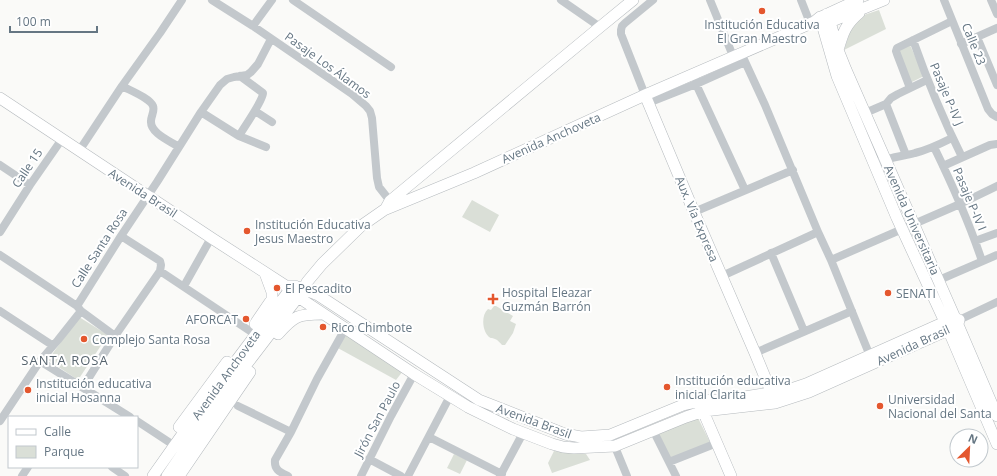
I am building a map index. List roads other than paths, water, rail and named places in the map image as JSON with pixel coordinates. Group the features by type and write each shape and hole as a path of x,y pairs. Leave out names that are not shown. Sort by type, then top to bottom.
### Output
{"main road":[{"path":"387,206 600,26 633,0"},
{"name":"Avenida Anchoveta","path":"252,334 361,226 387,206 474,173 695,79 858,2 884,0"},
{"path":"838,50 845,30 858,2"},
{"name":"Avenida Universitaria","path":"821,20 838,50 997,416"},
{"name":"Avenida Universitaria","path":"821,20 837,76 897,218 946,326 993,424 997,444"},
{"name":"Avenida Brasil","path":"0,98 265,273 297,289 318,295 479,400 565,434 581,437 610,435 683,405 702,406 732,399 773,398 809,392 957,321"},
{"name":"Aux. Vía Expresa","path":"647,99 773,398"},
{"path":"179,476 180,449 196,402 252,334 260,318 272,300 272,292 265,273"},
{"name":"Avenida Anchoveta","path":"153,476 180,449 246,365 297,289"},
{"name":"Avenida Brasil","path":"297,289 322,314 450,396 479,413 523,433 552,444 574,448 615,446 686,417 702,406"},
{"path":"144,476 180,449 252,368 276,336 289,322 298,316 322,314"},
{"name":"Avenida Brasil","path":"773,398 788,390 946,326"},
{"path":"702,406 731,476"},
{"path":"552,444 555,431"},
{"name":"Avenida Anchoveta","path":"167,476 180,449"}],"street":[{"path":"79,151 182,0"},
{"name":"Pasaje Los Álamos","path":"212,0 253,26 352,94 366,106 370,111 376,178 387,206"},
{"path":"253,26 272,0"},
{"path":"293,0 391,67"},
{"path":"561,0 600,26"},
{"name":"Aux. Vía Expresa","path":"647,99 621,34 621,30 622,26 653,0"},
{"path":"710,0 740,57 793,170 870,356"},
{"path":"801,0 821,20"},
{"name":"Calle 23","path":"944,0 988,109 996,117"},
{"path":"910,88 896,51 912,40 952,21"},
{"path":"961,44 997,28"},
{"path":"977,37 997,84"},
{"name":"Calle Santa Rosa","path":"0,421 40,361 79,308 121,236 220,85 227,79 247,75 251,72 258,64 272,39"},
{"name":"Pasaje P-IV J","path":"912,40 952,138 962,157"},
{"path":"239,136 263,96 263,92 240,76"},
{"path":"695,79 745,190"},
{"path":"865,113 886,104 892,98 928,80"},
{"path":"122,86 147,100 153,106 151,122 152,128 157,133 179,147"},
{"path":"886,104 906,155"},
{"path":"255,111 272,122"},
{"path":"201,112 239,136 266,147"},
{"path":"874,164 885,160 915,154 952,138"},
{"name":"Calle 15","path":"0,232 62,139"},
{"path":"943,166 993,144"},
{"name":"Pasaje P-IV I","path":"934,147 960,204 982,261"},
{"path":"0,165 30,185"},
{"path":"694,212 793,170"},
{"path":"831,260 960,204 997,186"},
{"path":"722,276 818,232"},
{"path":"83,387 115,336 160,271 160,261 121,236"},
{"path":"975,241 996,236"},
{"path":"184,286 211,238"},
{"path":"771,253 804,331"},
{"path":"0,254 79,308 115,336"},
{"path":"938,280 997,255"},
{"path":"160,271 252,334"},
{"path":"957,321 997,302"},
{"path":"0,311 52,345"},
{"path":"755,353 852,311"},
{"path":"288,476 276,469 274,465 275,460 345,329"},
{"path":"40,361 128,416"},
{"name":"Jirón San Paulo","path":"361,476 414,374"},
{"path":"408,476 450,396"},
{"path":"238,406 291,432"},
{"path":"138,422 180,449"},
{"path":"653,430 676,476"},
{"path":"429,437 501,475 523,433"},
{"path":"610,435 627,476"},
{"path":"669,462 717,443"},
{"path":"369,459 401,476"},
{"path":"113,468 124,476"}],"place":[{"name":"Institución Educativa El Gran Maestro","path":"762,11"},
{"name":"Institución Educativa Jesus Maestro","path":"247,231"},
{"name":"El Pescadito","path":"277,288"},
{"name":"SENATI","path":"888,293"},
{"name":"Hospital Eleazar Guzmán Barrón","path":"493,299"},
{"name":"AFORCAT","path":"246,319"},
{"name":"Rico Chimbote","path":"323,327"},
{"name":"Complejo Santa Rosa","path":"84,339"},
{"name":"Institución educativa inicial Clarita","path":"667,387"},
{"name":"Institución educativa inicial Hosanna","path":"28,390"},
{"name":"Universidad Nacional del Santa","path":"880,406"}],"district":[{"name":"SANTA ROSA","path":"65,360"}]}
